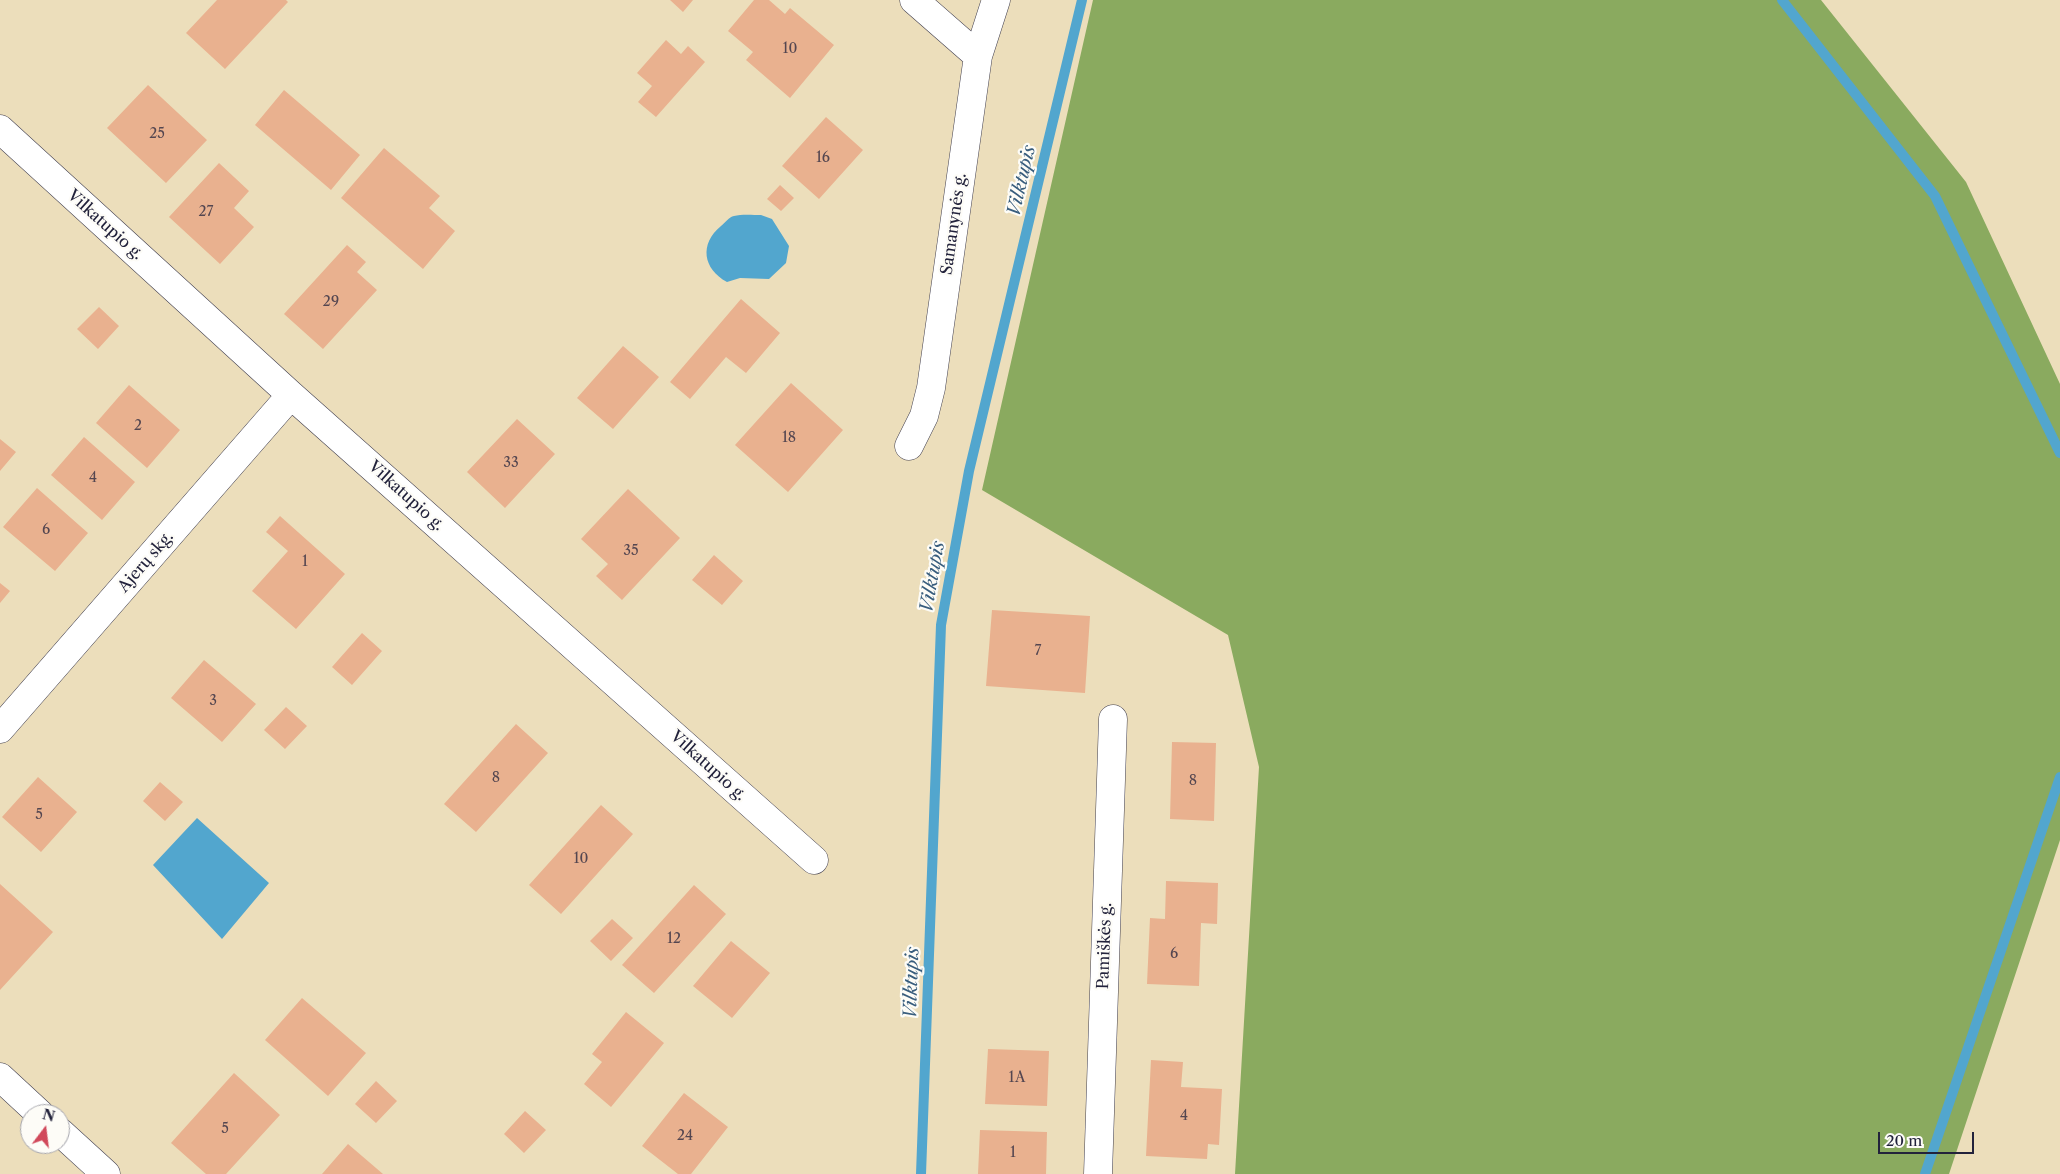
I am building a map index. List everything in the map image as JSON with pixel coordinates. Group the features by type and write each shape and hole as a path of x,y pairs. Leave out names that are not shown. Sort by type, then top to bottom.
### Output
{"street":[{"path":"914,0 978,56"},
{"name":"Samanynės g.","path":"909,446 924,416 931,388 978,56 996,0"},
{"name":"Vilkatupio g.","path":"0,129 291,395 814,860"},
{"name":"Ajerų skg.","path":"0,730 291,395"},
{"name":"Pamiškės g.","path":"1098,1174 1113,719"},
{"path":"0,1077 29,1104"},
{"path":"70,1141 106,1174"}],"green space":[{"path":"1093,0 1821,0 1966,182 2060,384 2060,840 1949,1174 1235,1174 1259,767 1228,635 982,490"}],"water":[{"path":"737,215 761,215 772,219 789,246 786,263 769,279 740,278 727,282 719,277 709,263 707,248 709,241 714,233 732,217"},
{"path":"197,818 269,883 222,939 153,865"}],"building":[{"path":"217,0 286,0 288,2 225,69 186,33"},
{"path":"670,0 693,0 683,12"},
{"path":"754,0 769,0 785,14 790,8 834,45 790,98 746,60 753,52 728,31"},
{"path":"666,40 681,54 688,46 705,62 656,117 638,102 652,86 637,73"},
{"path":"148,85 207,140 166,183 107,128"},
{"path":"284,90 360,155 331,190 255,125"},
{"path":"826,117 863,150 819,199 782,166"},
{"path":"384,148 440,196 429,208 455,231 423,269 341,198"},
{"path":"219,163 249,191 234,208 254,227 220,264 169,217"},
{"path":"780,185 794,198 781,211 767,199"},
{"path":"347,245 366,262 357,272 377,290 323,349 284,314"},
{"path":"741,299 780,333 746,373 726,357 690,399 670,382"},
{"path":"99,307 119,326 98,349 77,329"},
{"path":"623,346 659,377 613,429 577,398"},
{"path":"791,383 843,430 788,492 735,445"},
{"path":"129,385 180,430 147,468 96,423"},
{"path":"517,419 555,454 505,508 467,472"},
{"path":"84,437 135,482 102,520 51,475"},
{"path":"0,439 16,452 0,471"},
{"path":"37,488 88,533 55,571 3,527"},
{"path":"628,489 680,538 622,600 596,576 608,564 581,539"},
{"path":"280,516 345,574 296,629 252,591 288,551 266,532"},
{"path":"714,555 743,581 722,605 692,580"},
{"path":"0,583 10,591 0,603"},
{"path":"992,610 1090,616 1085,693 986,686"},
{"path":"362,633 382,651 352,685 332,667"},
{"path":"204,660 256,704 222,742 171,698"},
{"path":"286,707 307,726 285,749 264,730"},
{"path":"516,724 548,753 476,832 444,804"},
{"path":"1172,742 1216,743 1214,821 1170,819"},
{"path":"38,777 77,812 41,852 2,817"},
{"path":"160,782 183,802 165,821 143,801"},
{"path":"601,805 633,834 561,914 529,885"},
{"path":"1166,881 1218,883 1217,924 1201,923 1199,986 1147,984 1150,918 1165,919"},
{"path":"0,884 53,932 0,990"},
{"path":"694,885 726,914 654,993 622,965"},
{"path":"612,919 633,938 611,961 590,941"},
{"path":"731,941 770,973 732,1018 693,986"},
{"path":"302,998 366,1053 328,1096 265,1040"},
{"path":"626,1012 664,1043 611,1107 584,1084 602,1062 592,1054"},
{"path":"988,1049 1049,1051 1047,1106 985,1104"},
{"path":"1151,1060 1183,1062 1181,1087 1222,1089 1219,1145 1208,1144 1207,1159 1146,1156"},
{"path":"234,1073 280,1115 226,1174 206,1174 171,1143"},
{"path":"376,1081 397,1101 376,1123 355,1104"},
{"path":"684,1093 728,1127 691,1174 678,1174 642,1146"},
{"path":"525,1111 546,1130 524,1153 504,1134"},
{"path":"980,1130 1047,1132 1046,1174 978,1174"},
{"path":"348,1144 383,1174 322,1174"}],"waterway":[{"name":"Vilktupis","path":"921,1174 941,625 969,471 1082,0"},
{"path":"1782,0 1935,196 2060,453"},
{"path":"1925,1174 2060,777"}]}
